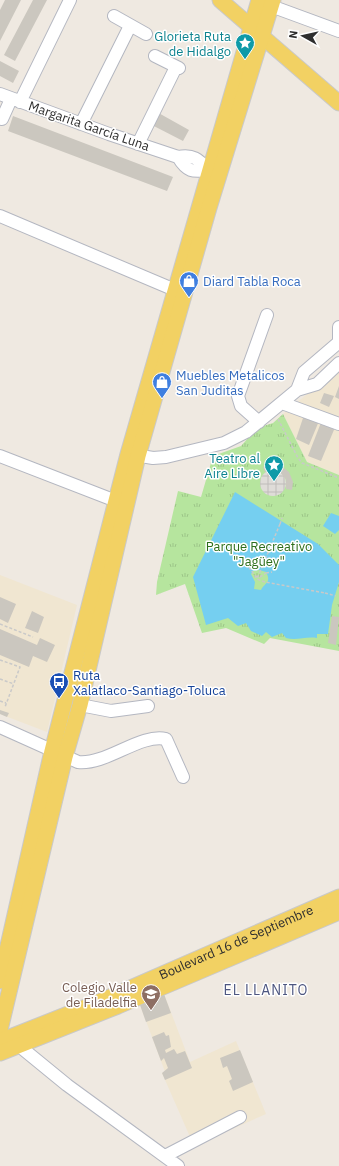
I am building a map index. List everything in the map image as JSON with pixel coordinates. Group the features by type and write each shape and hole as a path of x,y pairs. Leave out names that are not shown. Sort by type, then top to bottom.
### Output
{"main road":[{"path":"220,0 339,103"},
{"path":"0,981 59,754 80,705 133,455 175,290 209,170 256,30 268,2"},
{"path":"5,1033 59,754 116,501 133,455 230,140 256,30"},
{"name":"Boulevard 16 de Septiembre","path":"0,1054 5,1033 98,1008 273,933 339,897"},
{"name":"Boulevard 16 de Septiembre","path":"273,933 339,912"}],"street":[{"path":"2,119 10,98 70,0"},
{"path":"268,2 339,31"},
{"path":"114,16 146,34"},
{"path":"81,124 130,26"},
{"path":"138,144 178,67 155,56"},
{"name":"Margarita García Luna","path":"10,98 178,157 189,155 198,158 209,170"},
{"path":"209,208 211,186 209,170 219,158 230,140"},
{"path":"0,216 175,290"},
{"path":"259,422 241,406 238,396 267,315"},
{"path":"296,390 304,372 339,342 339,327"},
{"path":"133,455 166,457 224,443 246,432 296,390 316,384 339,363"},
{"path":"277,406 339,424"},
{"path":"0,456 116,501"},
{"path":"80,705 111,711 148,706"},
{"path":"0,727 78,762 90,764 160,738 166,739 182,777"},
{"path":"5,1033 67,1085 178,1166"},
{"path":"165,1156 240,1117"}],"path":[{"path":"277,406 298,458 302,463 339,478"},
{"path":"257,578 282,518"},
{"path":"249,567 257,578 265,582 336,596"},
{"path":"255,576 260,577 266,573 272,572"},
{"path":"0,624 33,637"},
{"path":"0,660 20,667 5,707"},
{"path":"0,679 14,684"},
{"path":"0,701 6,703"}],"shaded area":[{"path":"335,371 339,373 339,475 307,462 283,414"},
{"name":"Teatro al Aire Libre","path":"273,470 282,474 286,483 282,492 273,496 264,492 260,483 264,474"},
{"path":"0,575 77,605 47,732 0,714"},
{"path":"164,994 190,1062 236,1041 266,1114 194,1146 162,1073 165,1072 140,1005"}],"green space":[{"name":"Parque Recreativo \"Jagüey\"","path":"283,414 307,462 339,475 339,651 270,638 264,644 226,628 202,633 185,584 156,595 157,582 178,491 201,497 213,456 241,446 257,428 273,423"}],"water":[{"path":"235,492 318,544 339,565 339,582 332,605 328,634 317,634 317,638 294,639 286,638 282,633 272,637 266,632 262,636 251,631 246,623 238,626 228,618 206,625 193,577","holes":["259,570 266,572 268,581 261,590 254,589 255,582 251,574 253,571"]},
{"path":"331,513 339,516 339,530 335,534 323,526"}],"building":[{"path":"5,0 21,0 0,41 0,10"},
{"path":"33,0 47,0 15,61 4,55"},
{"path":"0,61 19,71 13,83 0,76"},
{"path":"155,111 189,130 183,141 148,123"},
{"path":"13,116 173,177 167,191 8,131"},
{"path":"339,386 339,399 335,397"},
{"path":"324,393 334,396 329,407 320,403"},
{"path":"304,415 319,421 309,445 296,439"},
{"path":"322,420 336,425 321,461 308,456"},
{"path":"271,464 280,465 289,472 293,482 292,490 286,489 286,479 279,471 274,469 265,472 263,467"},
{"path":"0,597 16,604 8,623 0,619"},
{"path":"32,611 44,617 38,633 25,628"},
{"path":"332,616 339,617 336,645 328,643"},
{"path":"0,629 37,645 40,638 55,645 47,662 33,656 29,667 0,655"},
{"path":"0,710 9,713 7,717 0,714"},
{"path":"164,994 171,1013 146,1022 140,1005"},
{"path":"164,1032 166,1036 169,1035 171,1047 165,1050 166,1053 174,1049 177,1054 185,1051 192,1068 165,1080 162,1073 168,1068 164,1058 161,1061 152,1037"},
{"path":"240,1050 253,1082 233,1091 229,1081 232,1079 227,1066 223,1068 220,1058"}],"place":[{"name":"Glorieta Ruta de Hidalgo","path":"245,60"},
{"name":"Diard Tabla Roca","path":"189,298"},
{"name":"Muebles Metalicos San Juditas","path":"162,399"},
{"name":"Teatro al Aire Libre","path":"274,482"},
{"name":"Ruta Xalatlaco-Santiago-Toluca","path":"59,699"},
{"name":"Colegio Valle de Filadelfia","path":"151,1011"}],"district":[{"name":"EL LLANITO","path":"266,990"}]}
